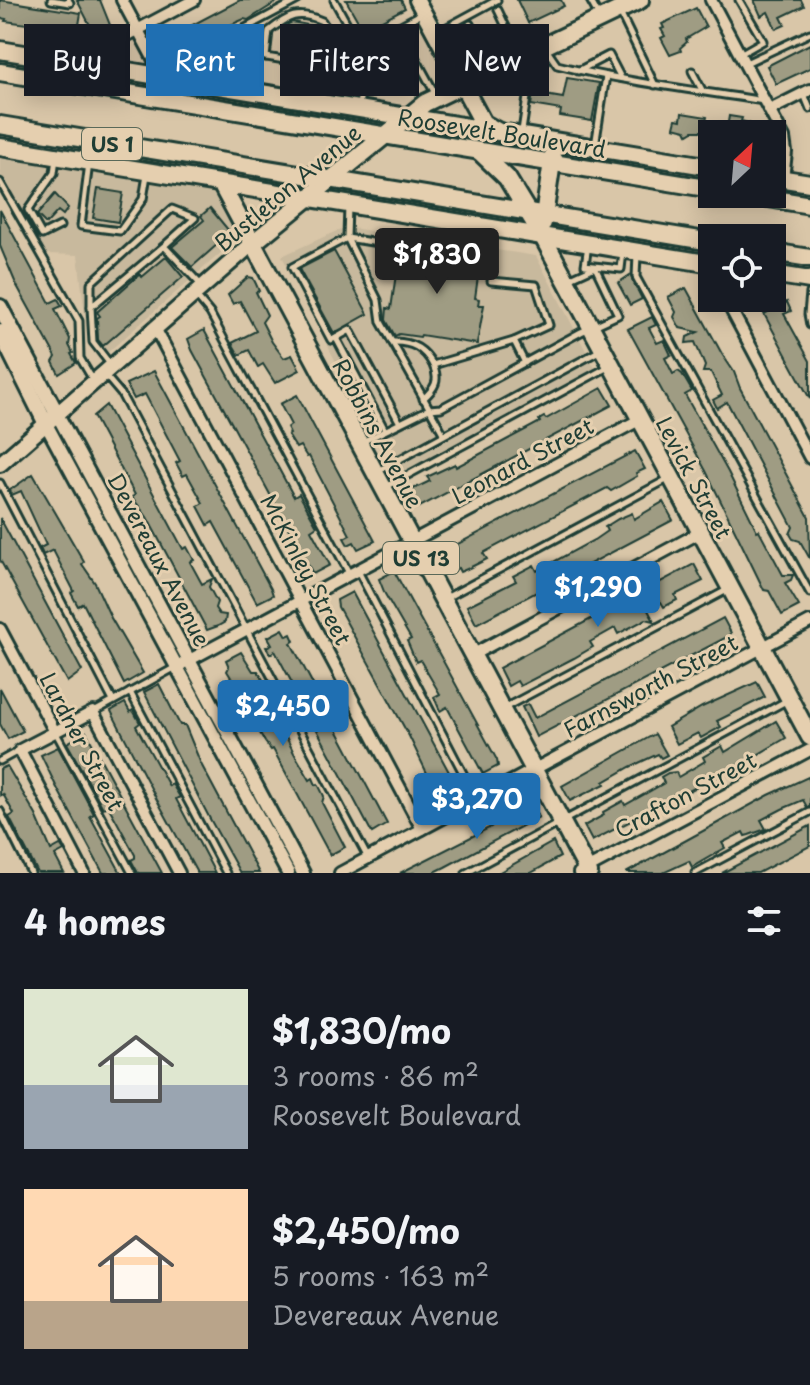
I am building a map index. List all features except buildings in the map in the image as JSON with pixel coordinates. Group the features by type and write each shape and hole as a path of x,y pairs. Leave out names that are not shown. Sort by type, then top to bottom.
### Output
{"main road":[{"name":"Bustleton Avenue","path":"549,44 640,0"},
{"path":"420,6 435,34"},
{"name":"Roosevelt Boulevard","path":"0,50 24,54"},
{"name":"Roosevelt Boulevard","path":"0,72 698,187"},
{"name":"Roosevelt Boulevard","path":"264,94 698,165"},
{"path":"468,96 483,123 500,132"},
{"name":"Bustleton Avenue","path":"0,463 329,179 437,97"},
{"name":"US 1","path":"0,125 698,240"},
{"name":"Levick Street","path":"556,142 535,213 543,237 810,737"},
{"name":"US 1","path":"0,147 698,265"},
{"path":"478,150 507,178 535,213"},
{"path":"786,179 810,183"},
{"name":"Robbins Avenue","path":"221,184 561,821 585,872"},
{"path":"786,254 810,258"},
{"path":"786,267 810,265"},
{"path":"786,276 810,280"},
{"name":"Devereaux Avenue","path":"1,319 52,419"}],"street":[{"path":"122,0 146,45"},
{"path":"130,34 194,0"},
{"path":"711,0 775,120"},
{"path":"768,105 807,92"},
{"path":"732,312 810,458"},
{"name":"McKinley Street","path":"155,328 422,829"},
{"name":"Devereaux Avenue","path":"52,419 183,663 303,873"},
{"name":"Leonard Street","path":"183,663 639,420"},
{"path":"472,655 699,533"},
{"name":"Farnsworth Street","path":"340,873 810,622"},
{"name":"Lardner Street","path":"0,629 55,732"},
{"name":"Devereaux Avenue","path":"183,663 288,873"},
{"path":"93,712 179,873"},
{"name":"Leonard Street","path":"20,750 93,712"},
{"path":"20,750 84,873"},
{"name":"Crafton Street","path":"585,872 810,750"}],"lane":[{"path":"51,0 70,3 68,0"},
{"path":"253,24 298,0"},
{"path":"334,0 347,24"},
{"path":"453,24 497,0"},
{"path":"590,0 600,19"},
{"path":"739,0 763,41 743,59"},
{"path":"400,24 420,6"},
{"path":"498,10 505,24"},
{"path":"619,10 656,85"},
{"path":"280,59 266,57 269,31 286,17 295,15 324,24"},
{"path":"743,59 810,33"},
{"path":"549,53 557,65 578,71 768,105"},
{"path":"578,71 609,55 622,79"},
{"path":"419,64 437,97"},
{"path":"692,71 702,91"},
{"path":"595,148 606,76"},
{"path":"807,92 810,109"},
{"path":"321,103 322,96"},
{"path":"358,109 360,96"},
{"path":"521,136 527,96"},
{"path":"56,157 54,173 28,210 42,235 60,226"},
{"path":"90,162 81,226 120,231 143,199 148,172"},
{"path":"0,182 79,321 80,358 103,373 121,394 368,858"},
{"path":"348,205 347,238 378,300 381,322 443,433"},
{"path":"91,307 195,218 172,209 91,283 91,307 93,342 103,373"},
{"path":"400,423 350,330 331,340 292,267 347,238 403,247"},
{"path":"588,244 585,265 595,267 621,269 630,251"},
{"path":"164,246 198,290 477,800"},
{"path":"630,251 636,277 810,593"},
{"path":"566,280 595,267"},
{"path":"360,443 429,409 441,408 618,315 595,267"},
{"path":"433,365 514,341 549,325 536,285 491,281"},
{"path":"810,293 810,325"},
{"path":"336,338 385,430"},
{"path":"514,341 525,363"},
{"path":"392,342 422,348 433,365 438,376 436,384 423,399"},
{"path":"375,472 602,349"},
{"path":"383,488 610,366"},
{"path":"443,599 670,478"},
{"path":"0,483 113,701"},
{"path":"502,710 731,588"},
{"name":"Leonard Street","path":"93,712 183,663"},
{"path":"130,692 226,873"},
{"path":"466,873 790,699"},
{"name":"Lardner Street","path":"55,732 132,873"},
{"name":"Leonard Street","path":"0,761 20,750"},
{"path":"0,811 31,873"},
{"path":"695,873 810,812"}],"shaded area":[{"path":"0,158 213,193 240,236 99,360 88,343 78,255 46,254 0,173"},
{"path":"352,228 536,256 596,370 394,476 282,256 339,230"}]}
